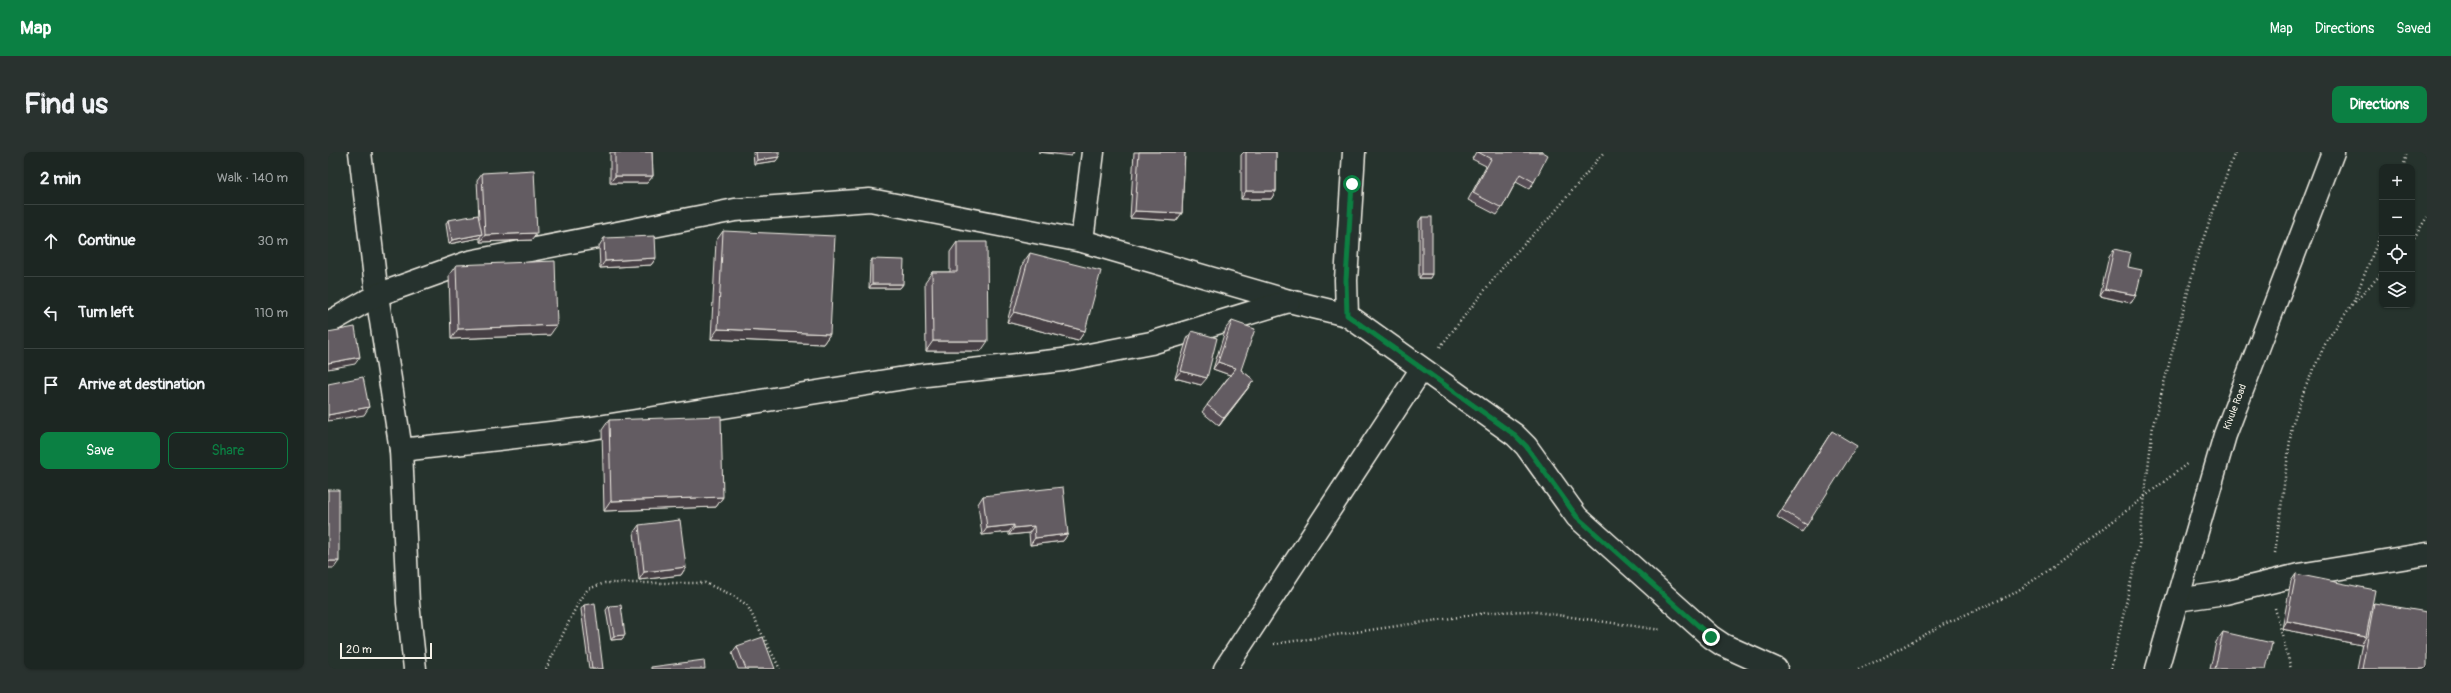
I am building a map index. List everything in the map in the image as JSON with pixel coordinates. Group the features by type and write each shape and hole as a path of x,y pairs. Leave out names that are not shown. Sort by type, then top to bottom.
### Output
{"street":[{"path":"360,152 377,295 401,450 408,603 415,669"},
{"path":"1082,241 1093,152"},
{"path":"1347,315 1346,280 1354,152"},
{"name":"Kivule Road","path":"2157,669 2224,435 2333,152"},
{"path":"328,323 377,295 469,262 735,210 802,203 870,200 1082,241 1289,301 1347,315 1515,435 1526,446 1577,517 1711,637 1723,645 1776,669"},
{"path":"401,450 586,429 916,376 1063,360 1151,343 1289,301"},
{"path":"1225,669 1422,370"},
{"path":"2177,600 2225,592 2271,581 2427,554"}],"path":[{"path":"1422,370 1507,262 1554,214 1604,152"},
{"path":"2111,669 2135,567 2153,425 2158,404 2173,357 2198,253 2235,152"},
{"path":"2404,164 2408,152"},
{"path":"2415,236 2427,217"},
{"path":"2353,303 2380,236"},
{"path":"2291,669 2275,609 2271,581 2292,425 2305,388 2328,340 2353,303 2379,275"},
{"path":"1858,669 1879,660 1944,624 2010,595 2055,566 2224,435"},
{"path":"546,669 580,599 588,589 605,583 704,583 732,595 747,605 780,669"},
{"path":"1238,649 1493,612 1530,611 1664,630"}],"building":[{"path":"615,152 652,152 653,176 615,176"},
{"path":"756,152 779,152 779,157 757,160"},
{"path":"1139,152 1185,152 1182,213 1135,211"},
{"path":"1246,152 1276,152 1276,191 1246,191"},
{"path":"1478,152 1543,152 1548,155 1534,182 1520,174 1502,208 1473,193 1491,159"},
{"path":"534,170 537,233 485,235 482,173"},
{"path":"478,215 482,234 452,240 448,220"},
{"path":"1422,217 1432,217 1432,274 1422,274"},
{"path":"723,231 835,236 830,334 718,329"},
{"path":"655,236 656,258 605,261 604,238"},
{"path":"957,242 987,242 988,341 933,341 932,272 957,272"},
{"path":"2114,249 2131,253 2128,267 2142,270 2136,295 2105,289"},
{"path":"1030,253 1101,271 1085,331 1014,312"},
{"path":"872,259 904,260 903,284 872,284"},
{"path":"555,261 557,325 458,329 456,265"},
{"path":"1232,321 1255,329 1241,370 1254,380 1224,418 1207,405 1236,368 1218,362"},
{"path":"355,327 360,357 328,363 328,332"},
{"path":"1192,331 1217,338 1207,378 1181,371"},
{"path":"363,377 369,407 328,415 328,384"},
{"path":"721,416 723,497 611,501 609,420"},
{"path":"1832,431 1857,446 1807,525 1782,510"},
{"path":"1063,487 1068,534 1035,538 1034,526 1014,528 1014,525 987,528 983,496"},
{"path":"328,490 339,490 339,561 328,561"},
{"path":"680,520 686,567 644,572 639,525"},
{"path":"2296,574 2375,590 2366,637 2287,621"},
{"path":"595,603 603,669 592,669 584,605"},
{"path":"2374,603 2427,612 2427,669 2362,669"},
{"path":"621,605 625,635 614,636 609,606"},
{"path":"2223,632 2272,643 2266,669 2215,669"},
{"path":"763,637 775,669 746,669 737,646"},
{"path":"704,660 705,669 651,669 651,667"}],"route":[{"path":"1352,184 1346,280 1347,315 1515,435 1526,446 1577,517 1711,637"}]}
